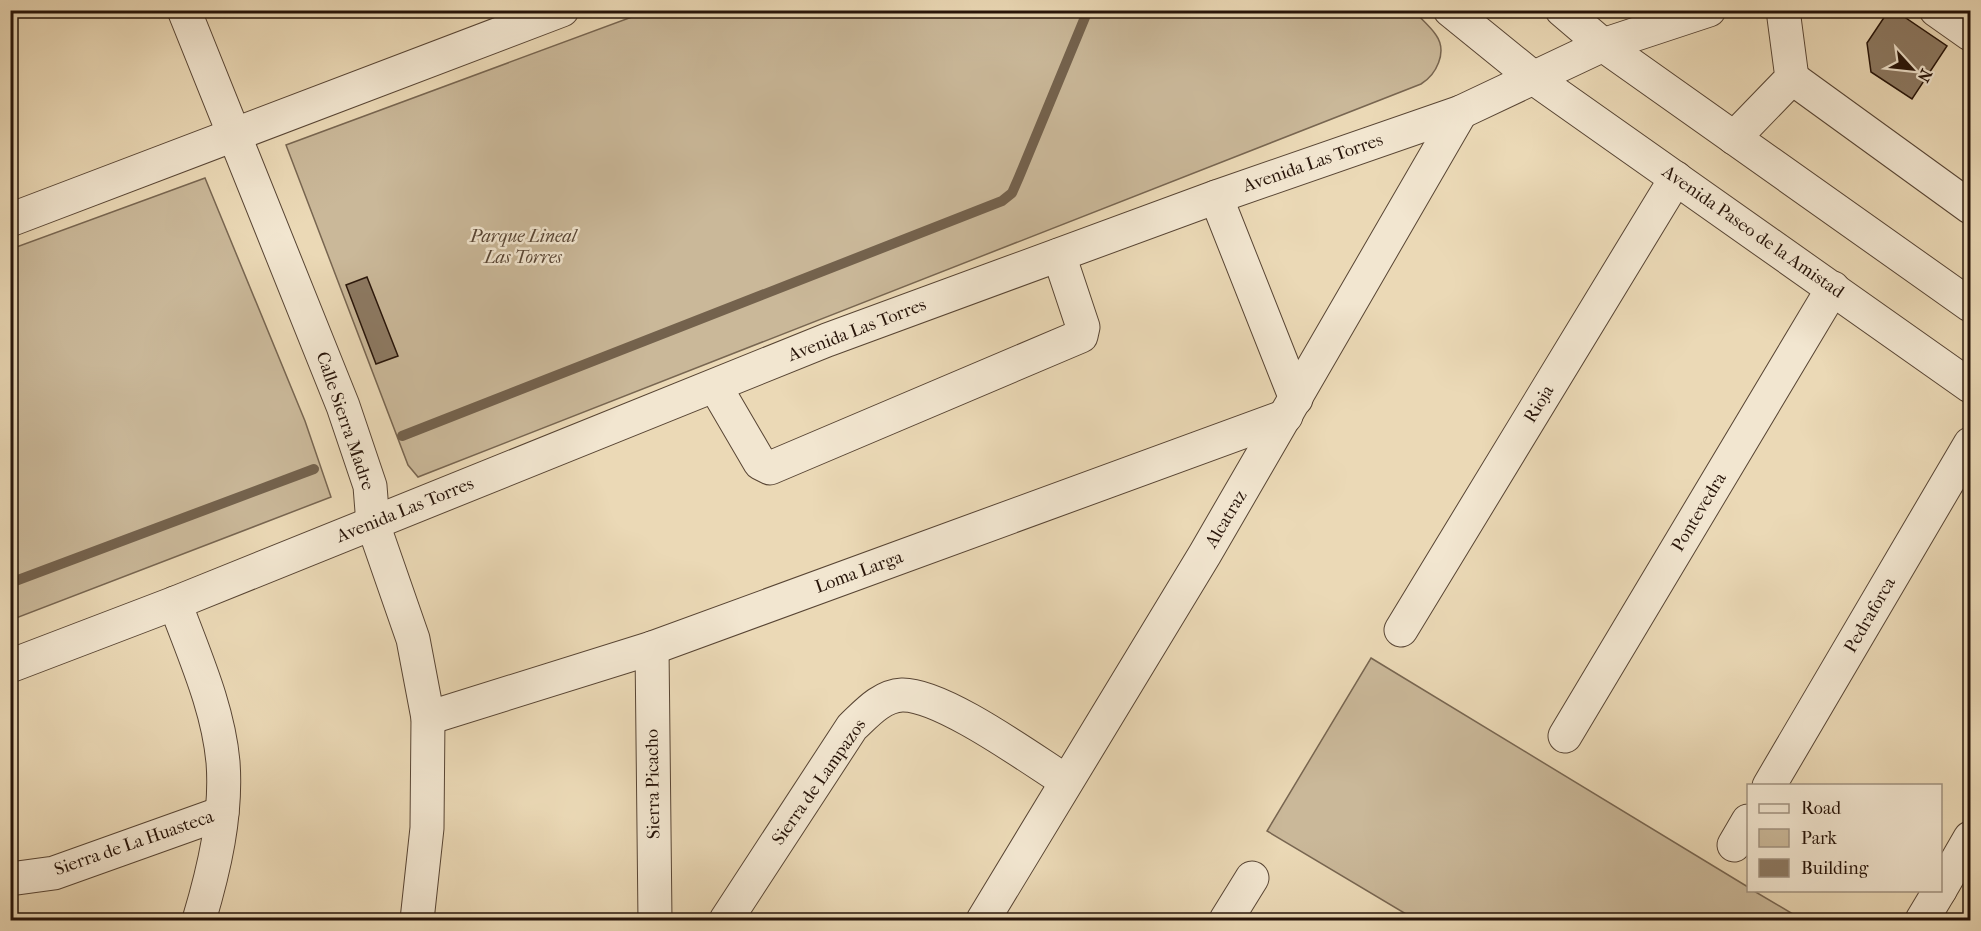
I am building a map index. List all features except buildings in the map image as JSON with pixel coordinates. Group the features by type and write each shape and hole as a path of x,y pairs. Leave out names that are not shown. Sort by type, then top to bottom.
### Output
{"street":[{"name":"Calle Sierra Madre","path":"184,10 343,406 370,486 373,524 413,639 428,718 427,828 417,921"},
{"path":"10,220 562,10"},
{"name":"Avenida Paseo de la Amistad","path":"1450,10 1534,79 1971,386"},
{"path":"1562,10 1603,45 1734,138 1966,291"},
{"name":"Avenida Las Torres","path":"10,666 373,524 827,340 1216,197 1461,112 1603,45 1708,10"},
{"path":"1783,10 1792,78 1971,207"},
{"path":"1936,10 1971,34"},
{"path":"1734,138 1792,78"},
{"name":"Alcatraz","path":"983,921 1291,407 1461,112"},
{"name":"Rioja","path":"1401,630 1676,178"},
{"path":"1216,197 1291,407"},
{"path":"715,386 760,463 770,468 1081,336 1083,327 1059,255"},
{"name":"Pontevedra","path":"1565,736 1833,288"},
{"name":"Loma Larga","path":"428,718 652,648 1291,407"},
{"name":"Pedraforca","path":"1770,784 1971,444"},
{"path":"175,603 209,696 223,762 222,813 212,879 199,921"},
{"name":"Sierra Picacho","path":"652,648 655,921"},
{"name":"Sierra de Lampazos","path":"726,921 852,727 876,705 901,695 925,699 952,711 1066,781"},
{"name":"Sierra de La Huasteca","path":"10,879 54,873 222,813"},
{"path":"1942,887 1971,838"},
{"path":"1226,921 1252,878"},
{"path":"1923,921 1939,892"}],"green space":[{"name":"Parque Lineal Las Torres","path":"1413,10 1431,28 1441,49 1436,69 1421,84 418,477 408,465 286,145 648,11"},
{"path":"205,178 305,421 331,497 11,620 11,249"},
{"path":"1371,658 1747,886 1747,892 1756,892 1803,920 1416,920 1267,831"}],"waterway":[{"path":"402,436 1002,201 1012,193 1088,10"},
{"path":"10,583 314,469"}]}
